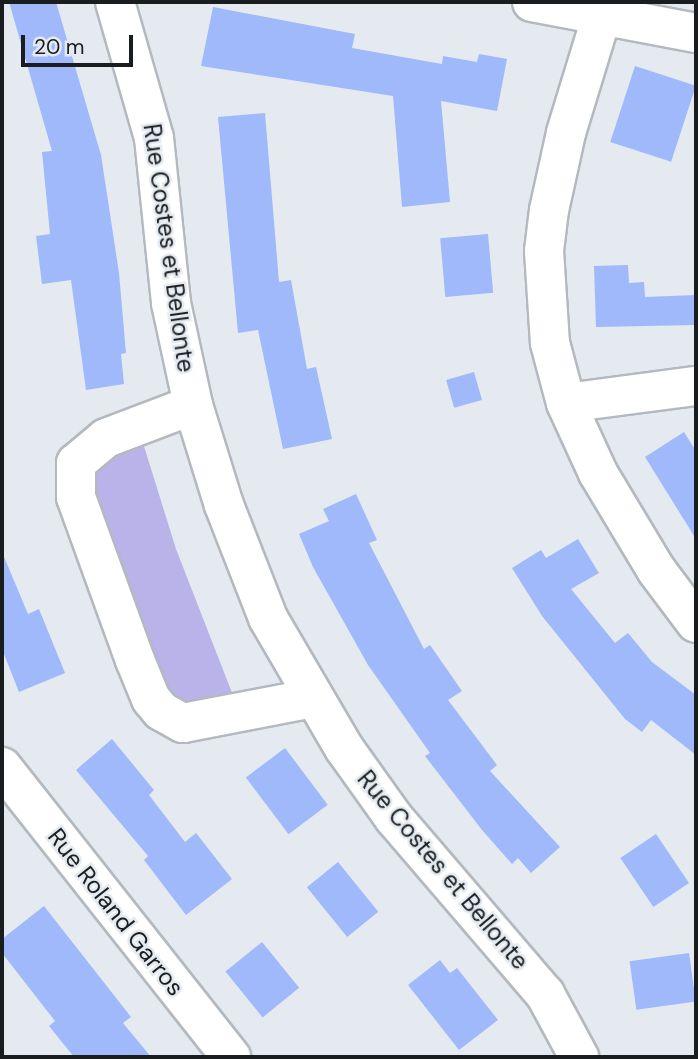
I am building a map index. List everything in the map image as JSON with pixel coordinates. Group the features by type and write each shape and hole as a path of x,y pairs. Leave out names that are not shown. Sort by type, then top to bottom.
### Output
{"street":[{"name":"Rue Costes et Bellonte","path":"115,2 154,138 171,303 193,405 247,568 313,698 394,818 545,994 579,1057"},
{"path":"532,2 696,33"},
{"path":"602,15 555,174 544,251 550,343 566,403 622,515 696,623"},
{"path":"566,403 696,386"},
{"path":"193,405 106,438 87,450 74,471 76,497 140,673 161,711 183,723 313,698"},
{"name":"Rue Roland Garros","path":"2,767 231,1057"}],"shaded area":[{"path":"143,443 176,549 236,703 184,710 165,699 84,463"}],"building":[{"path":"9,2 56,2 101,155 119,273 126,353 121,354 124,384 86,390 71,280 42,284 36,236 50,234 42,152 52,151"},
{"path":"213,7 355,34 352,48 442,64 443,56 477,62 479,54 507,59 497,111 441,101 450,202 402,207 393,96 201,66"},
{"path":"635,66 696,86 671,162 610,142"},
{"path":"265,113 279,282 291,280 307,369 316,367 332,439 283,449 258,330 238,333 218,117"},
{"path":"488,234 493,293 445,297 440,238"},
{"path":"628,265 629,283 644,282 645,297 696,295 696,325 596,327 594,266"},
{"path":"474,372 482,400 454,408 446,380"},
{"path":"684,432 696,451 696,539 645,457"},
{"path":"356,494 377,540 369,543 424,649 430,645 462,691 448,700 497,765 490,771 560,847 531,873 518,858 512,864 425,756 430,753 368,665 313,567 299,534 329,521 323,509"},
{"path":"578,539 599,573 571,589 615,643 628,633 652,662 696,695 696,755 651,720 642,732 625,719 542,616 512,568 541,550 546,558"},
{"path":"2,552 28,614 39,609 65,673 19,692 2,649"},
{"path":"112,739 154,790 149,795 185,842 196,833 232,879 186,915 144,860 148,856 76,770"},
{"path":"285,748 328,805 289,834 246,777"},
{"path":"656,834 689,883 653,907 620,858"},
{"path":"338,862 378,912 347,937 307,887"},
{"path":"44,906 131,1017 123,1023 151,1057 74,1057 49,1026 55,1021 2,953 2,939"},
{"path":"262,942 299,988 263,1017 225,972"},
{"path":"689,953 696,1002 636,1010 630,961"},
{"path":"440,960 450,973 457,968 498,1020 459,1050 408,985"}]}
